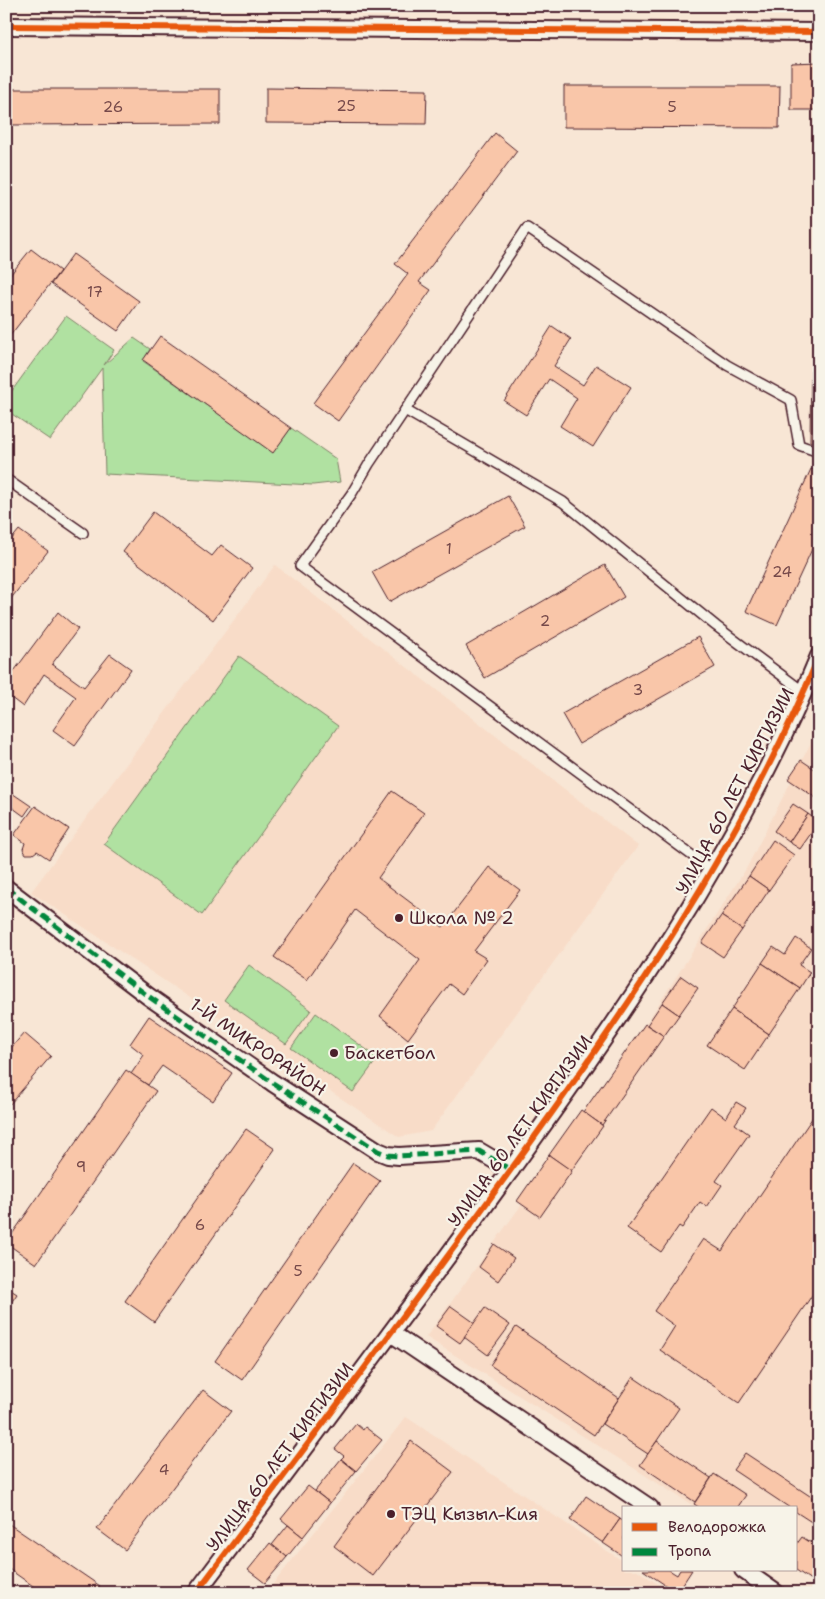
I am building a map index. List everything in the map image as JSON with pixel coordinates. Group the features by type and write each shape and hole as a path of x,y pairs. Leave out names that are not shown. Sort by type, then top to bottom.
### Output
{"street":[{"path":"6,26 819,32"},
{"name":"УЛИЦА 60 ЛЕТ КИРГИЗИИ","path":"196,1593 391,1333 591,1059 713,870 756,790 804,692 819,656"},
{"name":"1-Й МИКРОРАЙОН","path":"6,888 148,996 273,1083 378,1151 388,1155 399,1156 479,1151 510,1170"},
{"path":"391,1333 647,1506"},
{"path":"745,1572 776,1593"}],"lane":[{"path":"713,870 300,566 352,493 369,464 527,228 727,365 791,400 798,445 819,452"},
{"path":"406,410 563,502 716,626 804,692"},
{"path":"6,479 82,533"}],"shaded area":[{"path":"275,565 638,846 431,1131 399,1137 31,892"},
{"path":"819,727 819,1585 798,1571 798,1506 694,1506 426,1337 592,1107 746,869"},
{"path":"406,1417 622,1561 622,1572 640,1572 671,1593 266,1593"}],"green space":[{"path":"66,316 114,350 104,365 134,338 150,349 143,361 273,452 291,428 336,459 340,482 313,485 105,474 102,368 50,440 6,410 6,399"},
{"path":"239,656 338,726 202,915 104,844"},
{"name":"Баскетбол","path":"249,965 311,1010 286,1044 224,1000"},
{"name":"Баскетбол","path":"316,1013 378,1058 353,1092 291,1048"}],"building":[{"path":"819,62 819,110 791,110 791,63"},
{"path":"564,86 780,86 779,128 564,127"},
{"path":"266,88 427,90 426,124 266,123"},
{"path":"6,89 220,89 220,124 6,125"},
{"path":"495,133 517,151 419,282 431,290 338,421 313,403 408,274 395,264"},
{"path":"31,249 60,271 6,341 6,280"},
{"path":"73,254 139,301 118,331 51,284"},
{"path":"552,326 571,339 554,366 583,385 596,365 631,387 593,447 560,426 577,398 549,379 526,415 504,401"},
{"path":"160,336 291,428 273,453 143,360"},
{"path":"819,369 819,442 810,442 811,370"},
{"path":"811,469 819,472 819,534 777,625 746,611"},
{"path":"508,496 525,526 389,602 372,572"},
{"path":"153,512 212,556 221,545 252,568 213,620 123,552"},
{"path":"19,530 48,551 6,605 6,546"},
{"path":"605,565 624,597 485,678 466,646"},
{"path":"58,612 78,629 52,664 84,687 110,654 131,669 75,746 53,730 76,697 44,674 23,707 6,694 6,682"},
{"path":"698,637 715,667 579,744 562,714"},
{"path":"801,760 819,772 819,800 788,779"},
{"path":"6,789 31,806 24,816 9,805 6,809"},
{"name":"Школа № 2","path":"392,791 424,813 378,878 443,927 489,867 520,890 474,951 487,959 462,994 449,984 408,1039 380,1016 420,960 355,910 307,980 274,957"},
{"path":"793,804 808,814 789,842 774,831"},
{"path":"35,806 69,829 49,859 37,851 33,854 26,854 23,849 25,843 14,835"},
{"path":"808,814 819,822 800,849 789,842"},
{"path":"773,840 794,855 769,890 749,876"},
{"path":"749,876 769,890 742,930 721,916"},
{"path":"721,916 742,930 723,957 702,943"},
{"path":"796,938 811,948 799,965 810,972 800,988 762,963 773,947 785,955"},
{"path":"762,963 800,988 769,1034 732,1009"},
{"path":"681,976 698,988 679,1015 662,1003"},
{"path":"662,1003 679,1015 664,1036 647,1025"},
{"path":"732,1009 769,1034 745,1070 707,1045"},
{"path":"149,1016 232,1073 213,1101 162,1066 148,1085 131,1074 144,1055 130,1044"},
{"path":"645,1024 664,1036 602,1125 583,1112"},
{"path":"24,1033 51,1056 10,1104 6,1101 6,1054"},
{"path":"126,1070 156,1091 36,1264 6,1243"},
{"path":"736,1102 746,1108 735,1124 749,1134 716,1181 722,1185 707,1207 700,1202 682,1228 679,1226 661,1252 627,1228 711,1107 726,1118"},
{"path":"819,1108 819,1285 739,1403 660,1350 675,1326 654,1311 703,1239 722,1251"},
{"path":"581,1110 603,1126 571,1171 549,1155"},
{"path":"246,1129 275,1149 154,1322 125,1301"},
{"path":"549,1155 572,1171 540,1217 517,1201"},
{"path":"353,1163 380,1181 242,1380 215,1361"},
{"path":"494,1244 514,1258 498,1281 479,1267"},
{"path":"6,1287 17,1294 6,1310"},
{"path":"451,1306 475,1323 460,1343 436,1326"},
{"path":"485,1308 510,1325 488,1355 464,1337"},
{"path":"516,1327 619,1398 594,1435 490,1365"},
{"path":"633,1377 679,1408 648,1454 602,1424"},
{"path":"203,1390 231,1411 125,1550 97,1529"},
{"path":"356,1424 363,1430 365,1427 382,1440 356,1471 341,1459 344,1456 335,1449"},
{"path":"411,1441 453,1472 373,1576 334,1546"},
{"path":"657,1441 711,1478 695,1502 640,1465"},
{"path":"745,1453 819,1502 819,1515 813,1523 798,1513 798,1506 787,1506 733,1470"},
{"path":"341,1459 356,1471 330,1503 315,1491"},
{"path":"714,1474 746,1495 738,1506 697,1506 694,1504"},
{"path":"308,1486 330,1503 303,1537 281,1519"},
{"path":"586,1496 620,1519 603,1543 570,1520"},
{"path":"620,1519 622,1520 622,1556 603,1543"},
{"path":"6,1522 100,1586 95,1593 43,1593 6,1567"},
{"path":"288,1525 303,1537 287,1557 272,1545"},
{"path":"802,1537 819,1548 819,1568 811,1580 798,1571 798,1542"},
{"path":"270,1543 287,1557 265,1583 248,1570"},
{"path":"646,1572 672,1572 677,1575 679,1572 691,1572 677,1593"}],"marked path":[{"path":"6,888 148,996 273,1083 378,1151 388,1155 399,1156 479,1151 511,1170"}],"cycle path":[{"path":"6,26 819,32"},
{"path":"196,1593 538,1133 628,1003 713,869 751,800 787,729 819,656"}],"place":[{"name":"Школа № 2","path":"399,918"},
{"name":"Баскетбол","path":"334,1053"},
{"name":"ТЭЦ Кызыл-Кия","path":"391,1514"}]}
